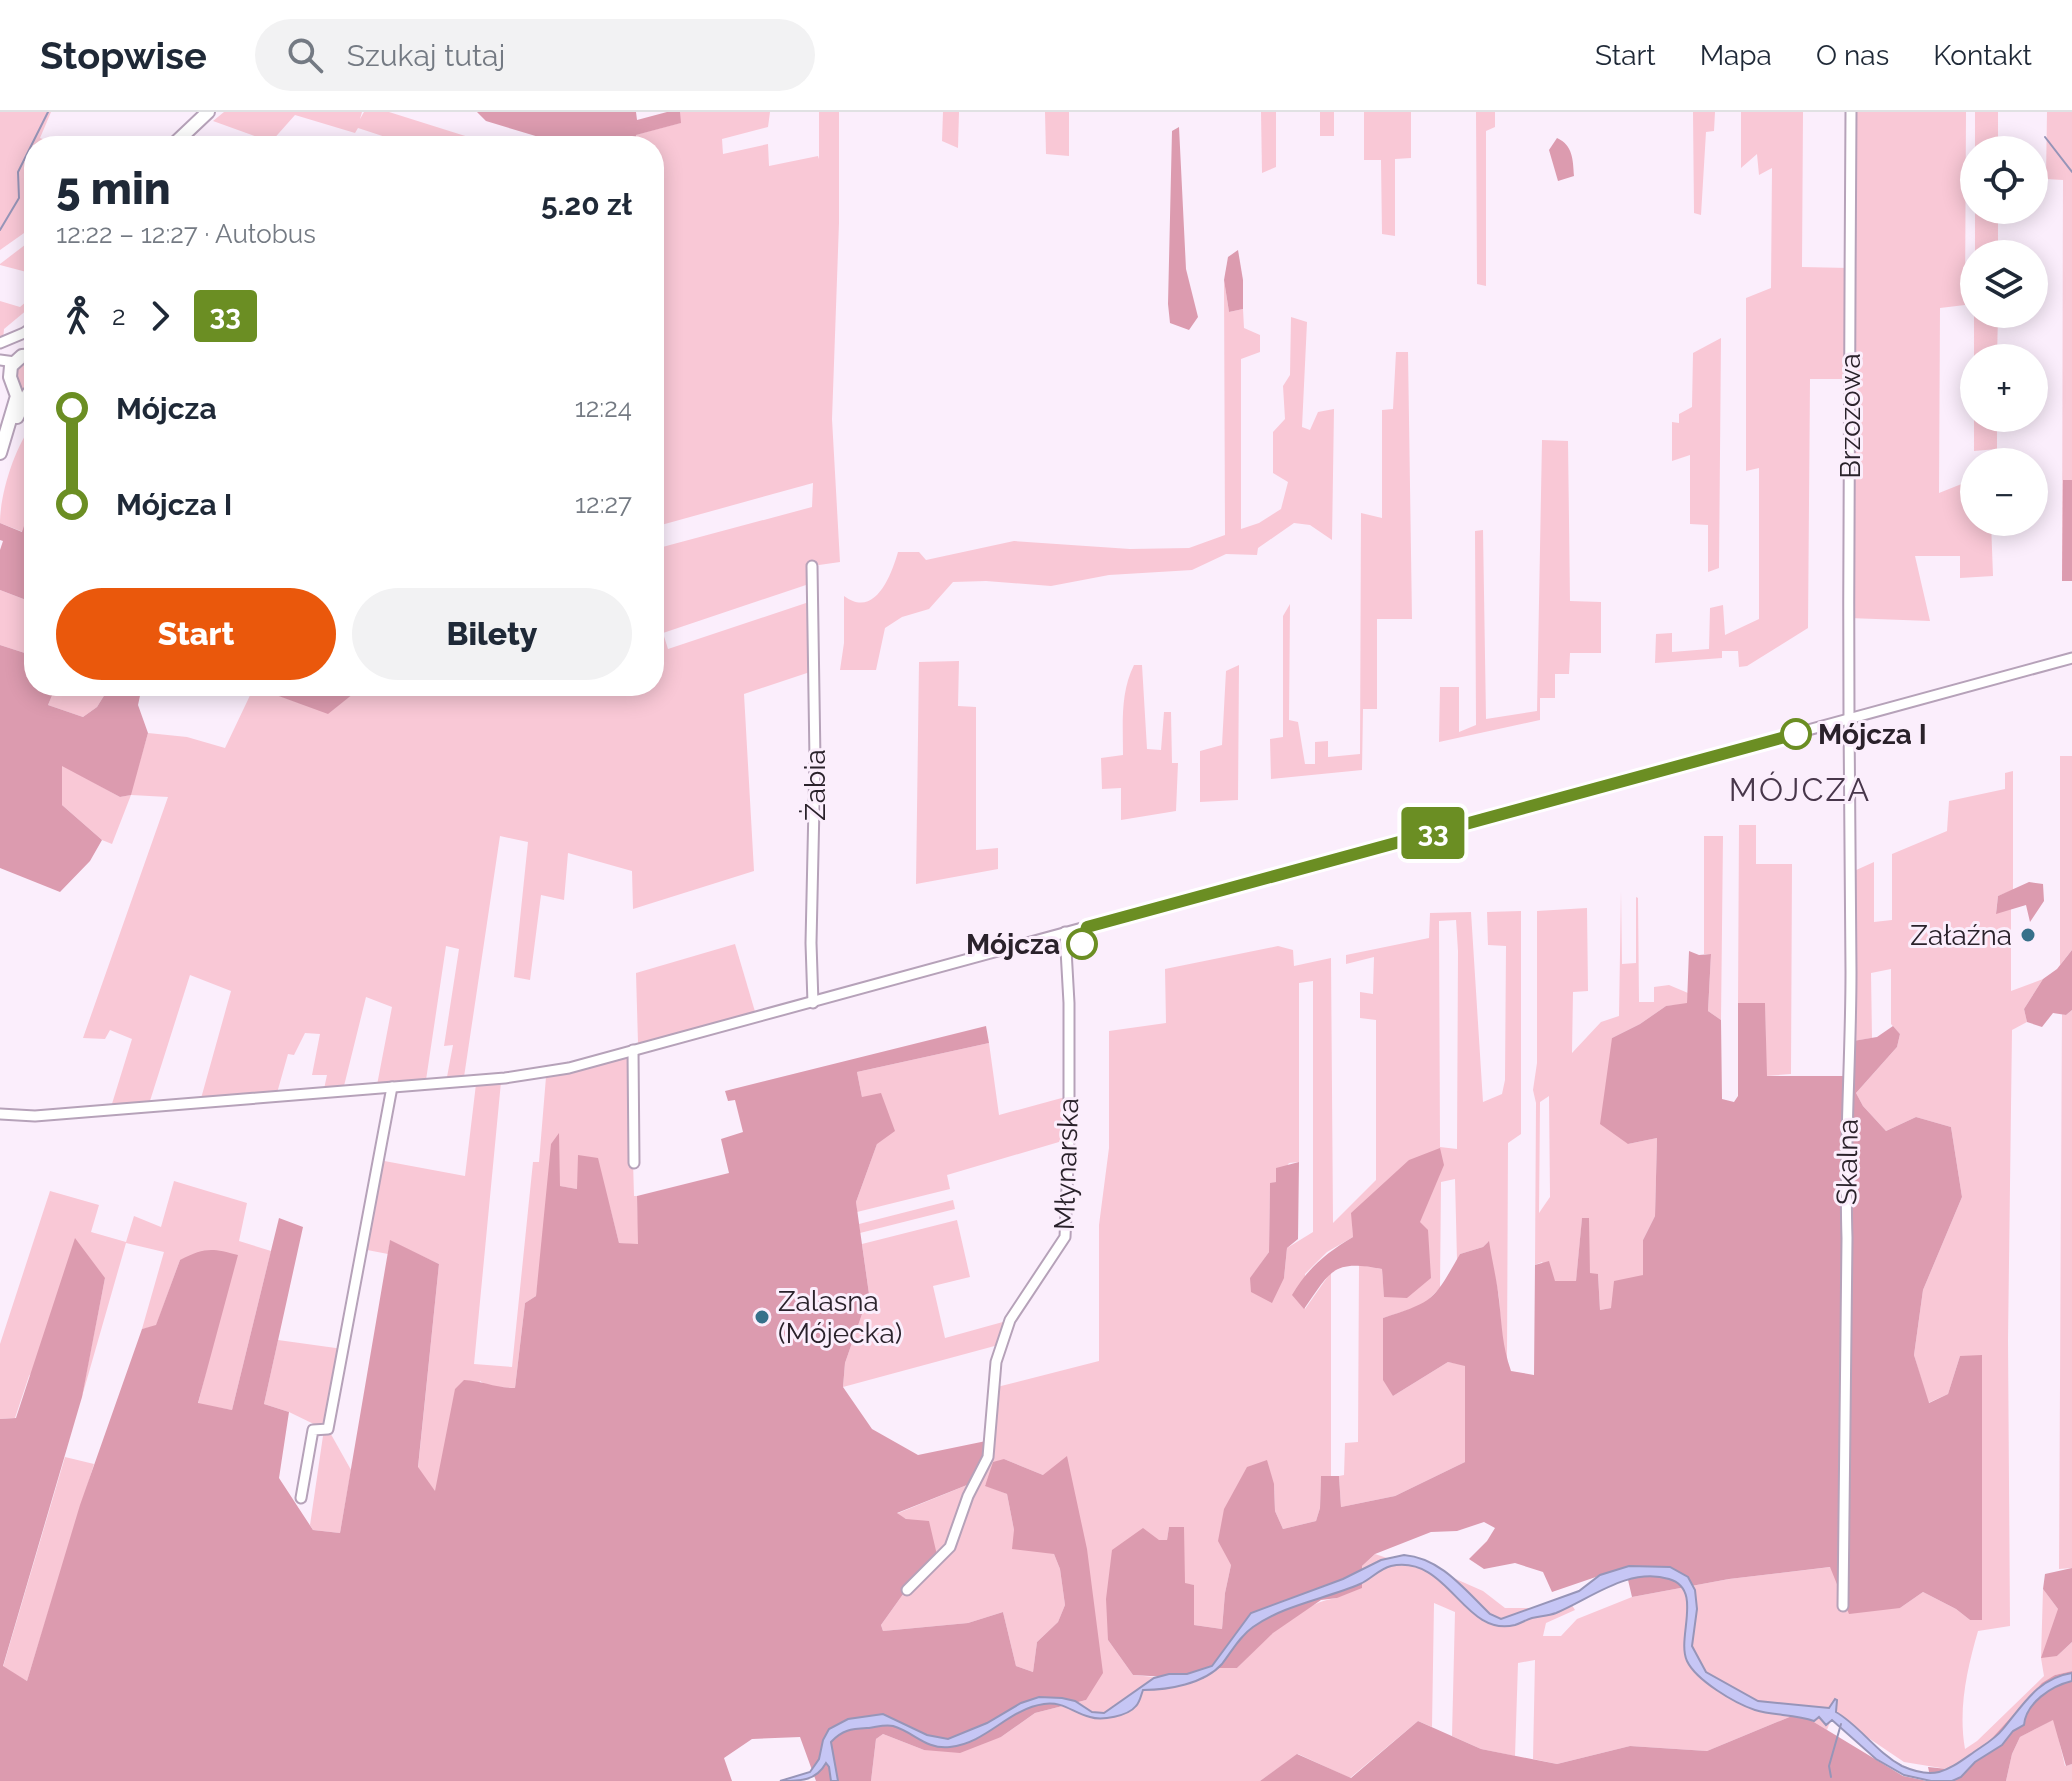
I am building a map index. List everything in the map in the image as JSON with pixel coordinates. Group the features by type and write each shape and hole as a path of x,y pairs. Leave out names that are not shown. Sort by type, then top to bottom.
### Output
{"main road":[{"path":"183,136 208,112"},
{"path":"8,367 11,381 24,391"},
{"path":"0,453 24,397"}],"street":[{"name":"Brzozowa","path":"1849,719 1851,112"},
{"path":"0,343 24,333"},
{"path":"0,360 8,367"},
{"name":"Żabia","path":"812,566 815,760 811,943 813,1003"},
{"path":"0,1114 35,1116 531,1076 813,1003 2072,658"},
{"name":"Skalna","path":"1843,1606 1847,1076 1851,974 1849,719"},
{"name":"Młynarska","path":"907,1590 950,1547 968,1496 988,1457 996,1362 1010,1320 1065,1237 1069,1003 1065,932"},
{"path":"633,1050 634,1163"},
{"path":"301,1498 313,1430 328,1429 392,1087"}],"shaded area":[{"path":"0,112 51,112 41,136 24,136 24,233 0,250"},
{"path":"224,112 362,112 360,119 364,112 389,112 465,136 382,136 358,128 355,133 295,115 276,136 254,136 213,121"},
{"path":"477,112 636,112 637,120 680,112 681,123 636,136 536,136 486,121"},
{"path":"680,112 770,112 768,127 722,139 723,154 768,144 769,166 818,156 819,159 819,112 839,112 839,223 832,419 840,562 812,566 812,583 664,633 664,547 812,507 813,483 664,524 664,136 635,135 680,123"},
{"path":"943,112 959,112 958,148 942,141"},
{"path":"1045,112 1069,112 1069,156 1046,154"},
{"path":"1261,112 1276,112 1276,167 1262,173"},
{"path":"1320,112 1334,112 1334,136 1320,136"},
{"path":"1364,112 1411,112 1411,158 1395,159 1395,236 1382,234 1381,160 1364,160"},
{"path":"1476,112 1495,112 1495,127 1486,131 1486,286 1477,284"},
{"path":"1693,112 1715,112 1714,131 1706,132 1701,215 1694,213"},
{"path":"1741,112 1803,112 1802,267 1849,268 1851,112 1966,112 1966,136 1960,136 1960,224 1965,224 1965,240 1960,240 1960,306 1940,308 1939,493 1960,485 1960,536 1992,536 1993,576 1960,578 1960,556 1915,556 1930,621 1849,618 1850,379 1810,379 1808,628 1747,666 1739,667 1738,651 1722,651 1722,658 1655,663 1656,634 1672,633 1672,652 1709,649 1710,608 1723,605 1725,635 1759,619 1759,468 1746,471 1746,298 1771,288 1772,168 1759,175 1757,154 1741,168"},
{"path":"1975,112 1998,112 1998,136 1975,136"},
{"path":"2047,112 2072,112 2072,581 2062,581 2063,180 2048,179"},
{"path":"1179,127 1186,269 1198,317 1189,330 1170,323 1168,304 1172,131"},
{"path":"1557,138 1569,149 1574,176 1558,181 1549,150"},
{"path":"1975,224 1998,224 1998,240 1975,240"},
{"path":"24,246 24,271 0,264"},
{"path":"1238,250 1243,280 1243,309 1229,312 1224,280 1228,257"},
{"path":"1224,280 1229,312 1243,309 1244,328 1260,335 1260,352 1241,359 1241,529 1259,523 1281,509 1288,482 1273,473 1273,432 1285,419 1283,386 1290,375 1291,317 1307,322 1302,427 1310,430 1318,412 1334,409 1332,540 1310,525 1294,523 1258,548 1257,555 1226,554 1192,570 1109,575 1051,586 953,582 929,609 902,617 885,628 876,670 840,670 844,643 844,596 855,602 873,599 886,583 898,552 919,552 926,560 1014,541 1130,549 1189,548 1225,535"},
{"path":"0,301 20,307 24,304 24,312 4,329 3,340 0,340"},
{"path":"1974,328 1998,328 1997,344 1974,344"},
{"path":"1721,338 1719,568 1708,572 1708,525 1690,524 1690,455 1672,461 1672,422 1679,423 1679,414 1692,407 1693,353"},
{"path":"1396,352 1408,352 1412,619 1377,619 1377,709 1363,709 1362,770 1271,779 1270,739 1283,737 1283,616 1290,604 1289,720 1298,722 1305,764 1315,764 1315,742 1328,741 1328,757 1360,754 1361,513 1382,518 1382,410 1393,409"},
{"path":"24,361 24,389 17,385 15,370"},
{"path":"1974,432 1997,432 1997,448 1974,448"},
{"path":"24,438 23,532 0,523 6,484"},
{"path":"1542,440 1568,441 1570,601 1601,602 1601,653 1570,653 1569,674 1555,674 1555,698 1540,698 1540,720 1439,742 1440,687 1459,687 1459,732 1476,725 1475,531 1483,530 1486,719 1537,711"},
{"path":"2063,480 2072,480 2072,581 2062,581"},
{"path":"0,523 22,532 24,526 24,599 0,590 0,550 3,541 0,540"},
{"path":"0,590 24,599 24,653 0,645"},
{"path":"812,601 813,671 744,694 754,871 633,909 632,871 568,853 564,900 541,895 530,980 514,977 528,842 500,836 464,1077 447,1077 453,1045 444,1046 459,949 446,946 426,1080 377,1085 392,1007 366,997 344,1086 324,1089 327,1075 312,1075 320,1034 305,1033 294,1055 288,1054 277,1093 200,1102 231,991 190,975 149,1104 111,1107 132,1039 110,1030 105,1039 83,1038 168,797 131,795 112,844 102,840 62,805 62,765 120,797 130,795 148,733 187,737 225,748 250,696 280,696 328,713 350,696 664,696 664,636 668,649"},
{"path":"0,645 24,653 24,696 52,696 48,705 83,717 97,707 104,696 140,696 138,705 148,733 131,795 120,797 62,766 62,805 102,840 90,861 60,892 0,868"},
{"path":"959,661 958,706 976,707 976,850 998,848 998,869 916,884 919,662"},
{"path":"1134,665 1142,665 1147,749 1161,750 1164,712 1171,712 1172,763 1178,763 1176,811 1121,820 1121,788 1102,789 1101,758 1123,755 1124,698"},
{"path":"1239,665 1238,800 1200,802 1200,751 1222,745 1226,671"},
{"path":"52,696 104,696 97,707 83,717 48,705"},
{"path":"278,696 350,696 328,714"},
{"path":"2060,756 2072,756 2072,950 2060,965"},
{"path":"2013,771 2013,890 1998,896 1996,913 2011,909 2011,991 2043,979 2024,1009 2027,1022 2012,1030 2008,1340 2010,1626 1978,1631 1965,1689 1965,1749 2044,1676 2041,1658 2043,1589 2058,1609 2057,1656 2072,1642 2072,1671 2055,1675 1986,1745 1947,1769 1904,1762 1833,1714 1827,1730 1799,1713 1707,1751 1630,1746 1557,1764 1533,1759 1535,1660 1518,1663 1515,1756 1481,1749 1452,1736 1455,1612 1434,1603 1432,1727 1418,1721 1350,1778 1298,1754 1260,1781 871,1781 876,1739 883,1734 924,1750 1001,1737 1035,1713 1086,1700 1043,1475 1004,1459 985,1485 1007,1494 1014,1530 1054,1554 1060,1569 1065,1605 1058,1622 1037,1642 1033,1672 1016,1666 1003,1612 968,1623 883,1631 881,1625 916,1576 906,1519 896,1514 972,1483 983,1459 993,1388 1099,1361 1099,1225 1109,1148 1109,1031 1166,1023 1165,969 1278,946 1293,950 1294,966 1331,958 1333,1223 1376,1180 1376,1020 1360,1018 1360,992 1373,994 1374,957 1346,964 1346,955 1429,938 1430,913 1471,912 1483,1102 1502,1094 1505,1080 1506,946 1488,945 1487,912 1521,911 1521,1134 1508,1143 1507,1359 1502,1345 1499,1297 1488,1242 1483,1247 1460,1254 1457,1260 1455,1179 1441,1182 1440,1288 1423,1305 1383,1318 1393,1396 1448,1362 1465,1365 1465,1462 1395,1496 1341,1507 1339,1476 1344,1475 1345,1443 1358,1442 1359,1265 1382,1269 1384,1296 1379,1190 1352,1213 1353,1237 1327,1252 1305,1274 1305,1309 1331,1272 1331,1476 1321,1477 1320,1508 1316,1521 1283,1529 1275,1511 1274,1484 1231,1565 1222,1629 1194,1625 1194,1585 1185,1584 1169,1527 1167,1540 1159,1540 1108,1640 1133,1675 1174,1679 1217,1668 1237,1668 1295,1615 1323,1601 1337,1598 1375,1554 1424,1565 1483,1591 1505,1608 1535,1608 1568,1599 1575,1610 1546,1623 1543,1636 1561,1636 1577,1619 1632,1597 1729,1579 1831,1567 1900,1608 1923,1592 1970,1620 1982,1620 1982,1356 1960,1356 1948,1394 1928,1403 1914,1355 1923,1290 1962,1197 1951,1127 1916,1117 1886,1131 1863,1106 1856,1093 1897,1047 1900,1034 1891,1024 1891,969 1871,973 1872,1038 1853,1041 1854,871 1874,862 1874,922 1892,920 1892,854 1947,831 1949,801 2005,789 2005,773","holes":["1456,920 1458,951 1457,1149 1440,1147 1439,921","1313,981 1313,1232 1287,1248 1284,1278 1250,1279 1269,1252 1270,1184 1276,1182 1289,1163 1299,1162 1299,983"]},
{"path":"1739,825 1756,825 1756,864 1792,864 1791,1074 1766,1076 1765,1003 1738,1003"},
{"path":"1704,836 1723,836 1721,1020 1708,1011 1711,954 1704,954"},
{"path":"2029,882 2043,884 2044,901 2030,922 2026,905 1996,914 1998,896"},
{"path":"1621,891 1622,964 1636,963 1638,898 1639,1002 1654,1002 1654,987 1669,985 1688,993 1687,1004 1666,1006 1612,1038 1628,1144 1657,1138 1655,1216 1643,1240 1643,1275 1611,1308 1600,1310 1598,1274 1590,1274 1582,1219 1576,1282 1555,1282 1542,1262 1535,1265 1536,1103 1533,1090 1537,1063 1537,911 1587,908 1588,991 1573,992 1572,1053 1601,1022 1619,1016","holes":["1549,1096 1550,1197 1539,1213 1540,1102"]},
{"path":"735,944 756,1015 638,1043 636,973"},
{"path":"2072,950 2072,1010 2066,1015 2053,1013 2042,1027 2027,1022 2024,1009 2043,979 2057,969"},
{"path":"1689,951 1699,955 1711,954 1708,1011 1721,1020 1722,1099 1734,1102 1738,1096 1738,1003 1765,1003 1767,1076 1846,1076 1853,1041 1877,1037 1893,1026 1900,1034 1897,1047 1856,1093 1863,1106 1886,1131 1916,1117 1951,1127 1962,1197 1923,1290 1914,1355 1929,1403 1948,1394 1960,1356 1982,1355 1982,1620 1970,1620 1923,1592 1900,1608 1849,1614 1830,1567 1729,1579 1632,1597 1625,1567 1552,1592 1543,1572 1515,1563 1484,1569 1469,1559 1495,1528 1484,1522 1457,1531 1431,1532 1375,1554 1362,1566 1362,1588 1337,1598 1321,1600 1273,1633 1237,1668 1217,1668 1203,1679 1133,1675 1108,1640 1106,1599 1112,1550 1143,1528 1159,1540 1167,1540 1169,1527 1184,1527 1185,1583 1194,1585 1194,1625 1222,1629 1231,1565 1218,1541 1224,1509 1247,1467 1267,1460 1274,1484 1275,1511 1283,1529 1316,1521 1320,1508 1321,1476 1339,1476 1341,1507 1395,1496 1465,1462 1465,1366 1448,1362 1393,1396 1383,1380 1383,1318 1431,1297 1460,1254 1483,1247 1489,1241 1511,1371 1534,1375 1535,1265 1549,1261 1555,1281 1576,1281 1582,1218 1589,1218 1590,1273 1598,1274 1600,1310 1611,1308 1614,1281 1643,1275 1643,1240 1655,1216 1657,1138 1628,1144 1600,1124 1612,1038 1666,1006 1687,1003"},
{"path":"2072,1010 2072,1568 2059,1569 2062,1014 2066,1015"},
{"path":"986,1026 989,1043 857,1072 862,1097 881,1093 895,1131 877,1144 856,1202 869,1294 845,1363 843,1387 872,1429 918,1455 986,1441 983,1459 972,1483 897,1513 906,1519 929,1521 937,1555 916,1576 881,1625 883,1631 968,1623 1003,1612 1016,1666 1033,1672 1037,1642 1058,1622 1065,1605 1060,1569 1054,1554 1012,1549 1014,1530 1007,1494 985,1486 993,1462 1004,1459 1043,1475 1067,1456 1087,1549 1103,1673 1086,1700 1035,1713 1001,1737 960,1753 924,1750 883,1734 876,1739 871,1781 816,1781 800,1737 752,1739 724,1758 732,1781 0,1781 0,1419 16,1418 75,1238 105,1278 82,1397 3,1666 27,1681 80,1505 142,1329 156,1325 180,1260 209,1250 238,1255 198,1403 232,1410 279,1218 303,1227 264,1404 289,1412 279,1478 313,1530 340,1533 390,1240 439,1264 418,1467 435,1491 455,1389 464,1380 515,1388 525,1303 536,1296 551,1144 559,1133 560,1186 577,1189 578,1155 598,1158 619,1243 638,1244 637,1196 729,1173 721,1139 743,1132 735,1100 728,1101 725,1091"},
{"path":"989,1043 999,1115 1069,1096 1069,1139 947,1175 950,1189 857,1212 856,1202 877,1144 857,1072"},
{"path":"630,1056 634,1196 637,1196 639,1245 619,1243 610,1208 577,1189 559,1186 559,1135 536,1296 525,1303 515,1388 489,1387 480,1381 435,1492 418,1468 439,1264 390,1241 388,1254 362,1249 379,1160 465,1176 476,1084 501,1082 474,1364 512,1367 533,1162 539,1162 546,1077"},
{"path":"1440,1148 1444,1165 1420,1222 1428,1230 1431,1278 1407,1298 1384,1297 1382,1269 1342,1267 1327,1277 1304,1309 1292,1295 1318,1262 1353,1237 1351,1213 1409,1160"},
{"path":"1299,1162 1298,1239 1287,1248 1284,1278 1272,1303 1251,1292 1250,1278 1269,1252 1270,1183 1276,1182 1276,1168"},
{"path":"174,1181 247,1203 239,1241 271,1251 232,1410 198,1404 215,1335 180,1260 156,1326 142,1329 164,1252 126,1243 81,1400 105,1278 29,1376 15,1418 0,1419 0,1344 50,1191 99,1205 91,1232 126,1242 134,1216 161,1227"},
{"path":"953,1200 955,1209 860,1233 859,1224"},
{"path":"957,1220 970,1277 933,1286 945,1338 1010,1320 1002,1344 843,1387 845,1363 869,1294 862,1244"},
{"path":"278,1340 343,1349 328,1429 351,1470 340,1533 313,1530 310,1525 324,1429 264,1404"},
{"path":"65,1457 94,1464 27,1681 3,1667"},
{"path":"2072,1568 2072,1642 2057,1656 2041,1658 2058,1609 2043,1589 2045,1574"},
{"path":"2072,1671 2072,1764 2066,1766 2053,1720 2020,1737 2012,1754 2006,1781 1931,1781 1928,1767 1947,1769 1986,1745 2042,1683 2055,1675"},
{"path":"1799,1713 1903,1776 1927,1781 1260,1781 1297,1754 1351,1778 1418,1721 1481,1749 1557,1764 1630,1746 1707,1751"},
{"path":"2054,1719 2065,1766 2072,1764 2072,1781 2006,1781 2012,1754 2020,1737"}],"water":[{"path":"1404,1555 1417,1557 1441,1569 1490,1614 1501,1619 1579,1591 1600,1575 1629,1566 1670,1567 1688,1577 1695,1590 1697,1609 1692,1646 1706,1672 1758,1701 1829,1708 1835,1699 1836,1712 1884,1754 1902,1766 1924,1773 1949,1768 1989,1742 2032,1694 2050,1680 2072,1673 2072,1681 2041,1697 2029,1710 2024,1725 2013,1731 2002,1745 1975,1762 1961,1777 1952,1781 1931,1781 1904,1775 1876,1759 1832,1720 1826,1725 1819,1717 1814,1721 1755,1710 1707,1683 1687,1661 1685,1593 1679,1584 1669,1579 1639,1577 1611,1586 1556,1613 1515,1625 1497,1626 1482,1620 1428,1572 1411,1566 1391,1566 1360,1584 1265,1619 1244,1635 1214,1671 1185,1684 1143,1690 1136,1706 1121,1715 1095,1718 1062,1706 1044,1704 1019,1712 975,1739 950,1747 934,1746 893,1726 853,1729 831,1742 838,1781 831,1781 826,1763 818,1773 807,1779 780,1781 810,1772 819,1759 829,1729 848,1719 883,1714 927,1735 948,1739 1039,1697 1075,1701 1092,1712 1104,1713 1154,1678 1187,1674 1212,1666 1251,1613 1343,1579 1381,1560"}],"waterway":[{"path":"36,136 48,112"},
{"path":"2048,141 2072,172"},
{"path":"0,230 19,198 18,172 24,160"},
{"path":"1831,1777 1829,1766 1841,1724"}],"bus line":[{"name":"33","path":"1082,944 1087,927 1796,734"}],"place":[{"name":"Mójcza I","path":"1796,734"},
{"name":"Załaźna","path":"2028,935"},
{"name":"Mójcza","path":"1082,944"},
{"name":"Zalasna (Mójecka)","path":"762,1317"}],"district":[{"name":"MÓJCZA","path":"1800,790"}]}
